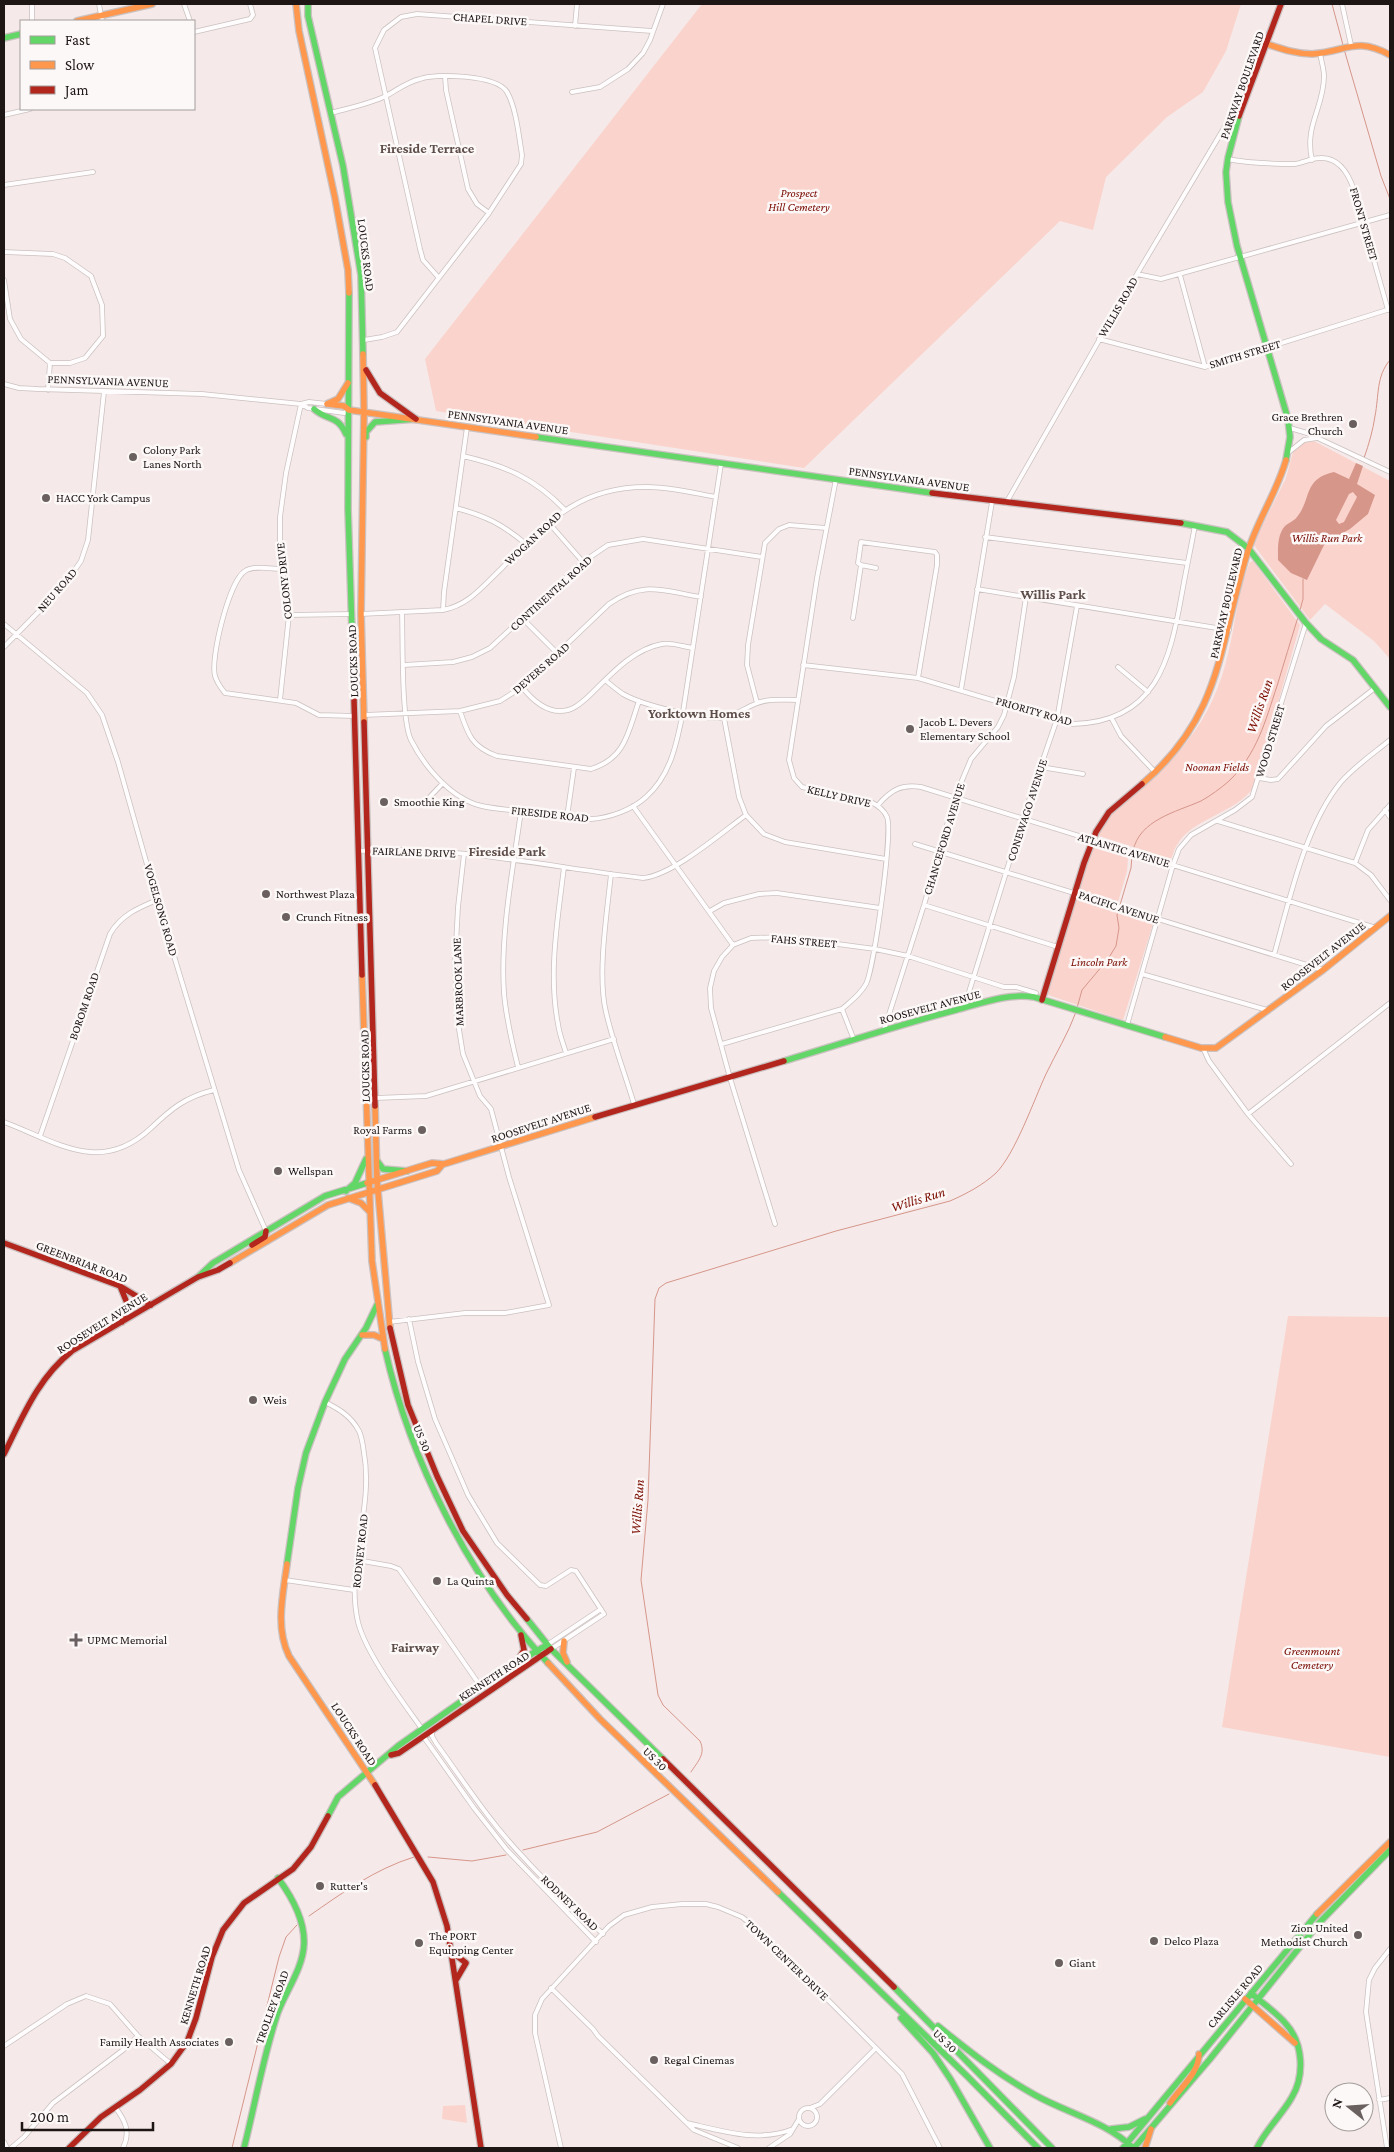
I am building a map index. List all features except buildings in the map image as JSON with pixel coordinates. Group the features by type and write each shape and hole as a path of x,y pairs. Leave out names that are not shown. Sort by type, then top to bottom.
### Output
{"main road":[{"path":"85,20 102,18 141,5 152,4"},
{"name":"LOUCKS ROAD","path":"296,4 299,31 346,255 350,308 348,526 367,1157 372,1261 377,1305 362,1335 345,1359 311,1437 301,1473 280,1618 284,1646 367,1771 433,1882 447,1926 481,2148"},
{"name":"LOUCKS ROAD","path":"308,4 308,16 344,166 361,275 364,340 361,614 377,1180 389,1322"},
{"name":"PARKWAY BOULEVARD","path":"1042,1000 1092,841 1105,815 1156,772 1182,741 1206,702 1221,666 1235,595 1248,548 1282,477 1289,452 1290,428 1232,226 1227,188 1227,159 1238,118 1281,4"},
{"path":"4,38 20,34"},
{"path":"1267,44 1294,54 1320,53 1351,45 1373,46 1390,55"},
{"path":"363,365 371,383 378,392 416,419"},
{"path":"327,404 340,398 350,380"},
{"name":"PENNSYLVANIA AVENUE","path":"327,404 344,406 349,410 722,464 992,502 1195,525 1227,532 1248,548 1320,639 1353,660 1390,706"},
{"path":"314,409 317,413 335,417 342,424 348,439"},
{"path":"362,459 366,432 372,424 393,420 416,419"},
{"name":"ROOSEVELT AVENUE","path":"198,1277 213,1263 324,1196 432,1163 442,1165 634,1104 730,1078 884,1030 999,998 1019,995 1042,1000 1203,1048 1216,1048 1269,1011 1390,916"},
{"path":"346,1190 355,1183 367,1157"},
{"path":"377,1161 383,1169 407,1170"},
{"name":"ROOSEVELT AVENUE","path":"4,1454 39,1388 58,1362 72,1351 198,1277 225,1266 320,1209 378,1188 437,1171 442,1165"},
{"path":"348,1198 361,1202 370,1212"},
{"path":"225,1266 232,1258 263,1238 266,1231"},
{"name":"GREENBRIAR ROAD","path":"4,1243 120,1286 151,1305"},
{"path":"120,1286 127,1303 122,1322"},
{"name":"US 30","path":"377,1305 393,1384 409,1434 434,1492 483,1580 521,1633 600,1719 1038,2148"},
{"name":"US 30","path":"389,1322 408,1405 437,1476 463,1530 507,1595 549,1647 914,2007 1052,2148"},
{"path":"362,1335 370,1334 383,1339"},
{"path":"516,1663 524,1650 521,1633"},
{"path":"564,1641 563,1653 568,1665"},
{"name":"KENNETH ROAD","path":"69,2148 84,2131 114,2107 140,2090 171,2064 187,2042 196,2018 212,1957 223,1930 244,1903 293,1868 304,1857 338,1797 367,1771 390,1755 398,1746 422,1729 432,1726 549,1647"},
{"name":"KENNETH ROAD","path":"432,1726 481,1687 516,1663 539,1654"},
{"path":"423,1736 432,1726"},
{"name":"KENNETH ROAD","path":"390,1755 399,1753 423,1736"},
{"name":"CARLISLE ROAD","path":"1122,2148 1318,1912 1390,1842"},
{"name":"CARLISLE ROAD","path":"1134,2148 1163,2116 1319,1923 1390,1850"},
{"name":"TROLLEY ROAD","path":"244,2148 277,2013 299,1963 304,1946 300,1916 294,1902 278,1878"},
{"path":"451,1951 466,1963 456,1980"},
{"path":"854,1966 933,2053 951,2080 990,2148"},
{"path":"1251,1993 1287,2025 1296,2044 1300,2060 1297,2087 1260,2140 1257,2148"},
{"path":"1245,1999 1296,2044"},
{"path":"914,2007 994,2071 1037,2096 1106,2129 1128,2142 1134,2148"},
{"path":"1163,2116 1175,2093 1197,2066 1200,2058 1199,2054"},
{"path":"1106,2129 1121,2130 1134,2127 1146,2119"},
{"path":"1145,2148 1151,2129"}],"street":[{"path":"32,4 32,20"},
{"path":"98,4 102,18"},
{"path":"184,4 190,20"},
{"path":"195,32 250,19 253,15 250,4"},
{"path":"575,26 577,4"},
{"path":"572,92 600,87 628,69 642,52 663,4"},
{"path":"1342,4 1351,45"},
{"name":"CHAPEL DRIVE","path":"439,278 429,269 421,254 385,96 375,48 384,30 401,17 417,14 652,31"},
{"path":"1312,160 1309,145 1311,126 1320,98 1324,76 1320,53"},
{"path":"331,113 385,96 421,78 445,76 488,80 499,84 506,90 511,99 522,155 521,164 489,213 397,332 364,340"},
{"path":"445,76 446,90 468,189 477,204 489,213"},
{"path":"4,115 26,110"},
{"name":"WILLIS ROAD","path":"1006,503 1137,274 1228,123 1238,118"},
{"name":"FRONT STREET","path":"1227,159 1296,164 1322,157 1334,161 1343,167 1349,176 1389,310"},
{"path":"4,185 93,172"},
{"path":"1137,274 1162,280 1390,215"},
{"path":"4,252 53,254 65,258 91,276 102,305 103,336 85,358 70,363 50,363 21,339 10,319 4,280"},
{"path":"1180,275 1205,367"},
{"name":"SMITH STREET","path":"1099,339 1205,367 1389,310"},
{"path":"48,390 50,363"},
{"name":"PENNSYLVANIA AVENUE","path":"4,384 19,388 48,390 202,394 301,404 309,402 327,404"},
{"name":"NEU ROAD","path":"4,647 55,595 81,561 89,531 104,392"},
{"name":"PENNSYLVANIA AVENUE","path":"301,404 308,408 344,413 349,410"},
{"name":"COLONY DRIVE","path":"280,700 289,615 279,539 282,497 301,404"},
{"path":"444,610 444,592 467,427"},
{"path":"1290,428 1317,438 1390,472"},
{"path":"1289,452 1304,440 1317,438"},
{"path":"463,456 491,463 524,476 542,487 564,509"},
{"name":"FIRESIDE ROAD","path":"402,612 406,714 410,739 443,783 462,798 478,805 567,818 590,819 612,815 633,806 646,797 660,782 670,764 684,712 722,464"},
{"name":"KELLY DRIVE","path":"722,1044 842,1009 857,997 867,983 875,949 886,859 887,818 878,805 807,789 798,783 790,770 789,760 803,664 836,479"},
{"name":"WOGAN ROAD","path":"361,614 444,610 456,607 476,594 548,522 564,509 616,489 650,487 716,497"},
{"path":"961,690 992,502"},
{"path":"456,508 480,514 495,521 526,544"},
{"path":"548,522 582,562"},
{"path":"757,703 747,665 748,645 765,543 779,529 789,525 826,528"},
{"name":"PRIORITY ROAD","path":"803,664 918,678 1073,724 1112,719 1131,708 1148,692 1160,675 1168,657 1177,621 1195,525"},
{"path":"985,537 1187,563"},
{"name":"CONTINENTAL ROAD","path":"404,665 453,662 472,657 490,648 582,562 608,546 643,539 762,557"},
{"path":"853,618 861,571 861,565 858,563 860,542 935,552 938,558 938,566 918,678"},
{"path":"861,565 876,568"},
{"path":"283,569 247,569 241,575 236,583 221,628 215,676 225,693 296,703 320,715 355,716"},
{"name":"DEVERS ROAD","path":"364,715 460,711 500,701 522,688 609,604 624,594 646,588 701,597"},
{"path":"977,590 1229,630"},
{"name":"CHANCEFORD AVENUE","path":"884,1030 924,905 955,796 971,759 998,727 1008,704 1026,597"},
{"name":"CONEWAGO AVENUE","path":"964,1009 1023,818 1057,719 1078,606"},
{"path":"289,615 352,614"},
{"path":"523,619 558,654"},
{"name":"WOOD STREET","path":"1127,1025 1173,865 1180,849 1186,840 1235,810 1252,797 1305,621"},
{"name":"VOGELSONG ROAD","path":"4,624 87,693 102,715 118,762 214,1090 240,1170 266,1231"},
{"path":"522,688 530,698 542,706 556,711 570,710 587,698 617,668 651,647 664,643 693,648"},
{"path":"1118,667 1148,692"},
{"path":"605,680 623,694 640,701 684,712 724,718 757,703 776,699 797,700"},
{"path":"1259,778 1278,779 1326,726 1375,688"},
{"path":"460,711 467,732 476,746 486,752 497,756 591,769 604,765 621,749 640,701"},
{"path":"724,718 739,797 746,815 764,834 785,842 886,859"},
{"path":"1112,719 1121,736 1156,772"},
{"path":"1274,955 1288,901 1316,820 1341,782 1357,766 1390,740"},
{"path":"1040,767 1083,774"},
{"path":"567,818 574,768"},
{"path":"426,801 443,783"},
{"name":"ATLANTIC AVENUE","path":"878,805 888,794 903,786 921,787 1376,928"},
{"path":"1355,863 1368,830 1390,805"},
{"path":"633,806 733,945 722,957 714,971 710,988 711,1008 730,1078 775,1224"},
{"path":"1385,810 1390,817"},
{"path":"518,1067 508,1022 504,954 521,811"},
{"name":"FAIRLANE DRIVE","path":"358,851 422,850 643,878 654,877 675,866 746,815"},
{"path":"1218,820 1355,863 1371,875 1390,900"},
{"name":"PACIFIC AVENUE","path":"915,844 1323,970"},
{"name":"MARBROOK LANE","path":"409,1319 465,1313 505,1313 549,1305 501,1146 492,1109 480,1096 463,1054 457,1008 455,962 458,907 464,854"},
{"path":"564,867 555,954 554,993 558,1024 566,1053"},
{"path":"611,874 605,939 604,989 606,1011 634,1104"},
{"path":"710,911 724,903 759,894 776,893 880,908"},
{"name":"BOROM ROAD","path":"40,1136 110,934 120,920 130,912 157,900"},
{"path":"924,905 1058,947"},
{"name":"FAHS STREET","path":"733,945 751,938 784,937 875,949 908,956 1004,987 1016,987 1036,993"},
{"path":"1142,974 1269,1011"},
{"path":"1248,1114 1390,1003"},
{"path":"842,1009 854,1040"},
{"path":"376,1098 426,1096 614,1039"},
{"path":"1203,1048 1209,1061 1248,1114 1291,1164"},
{"path":"4,1122 74,1149 92,1154 110,1152 124,1147 144,1135 176,1104 200,1093 214,1090"},
{"path":"389,1322 409,1319 428,1400 448,1452 479,1516 497,1543 536,1583 546,1586 567,1572 574,1570 601,1609"},
{"name":"RODNEY ROAD","path":"325,1402 344,1412 360,1432 367,1470 354,1590 358,1622 364,1641 422,1729"},
{"path":"358,1560 399,1569 481,1687"},
{"path":"286,1580 354,1590"},
{"name":"KENNETH ROAD","path":"601,1609 604,1614 564,1641 549,1647 601,1609"},
{"name":"RODNEY ROAD","path":"432,1726 432,1736 501,1832 526,1861 603,1934"},
{"name":"RODNEY ROAD","path":"423,1736 474,1808 507,1850 596,1942"},
{"name":"TOWN CENTER DRIVE","path":"561,2148 535,2034 535,2015 542,1999 603,1934 624,1915 652,1907 695,1903 726,1910 742,1917 758,1930 902,2074 940,2148"},
{"path":"1387,2148 1366,2012 1366,1992 1375,1968 1390,1950"},
{"path":"552,1988 602,2041 699,2133 738,2148"},
{"path":"4,2046 67,2004 86,1996 110,2004 138,2036 171,2064"},
{"path":"4,2142 9,2148 24,2137 53,2103 123,2050 138,2036"},
{"path":"769,2148 785,2138 794,2128 801,2111 820,2104 876,2048"},
{"path":"1379,2100 1390,2098"},
{"path":"687,2122 761,2136 775,2135 804,2125 812,2125 820,2104"},
{"path":"114,2107 126,2123 127,2134 123,2148"},
{"path":"810,2108 814,2110 816,2117"},
{"path":"799,2119 804,2125"}],"green space":[{"name":"Prospect Hill Cemetery","path":"702,4 1241,4 1226,51 1203,92 1167,117 1106,177 1093,230 1060,221 804,468 436,411 425,359"},
{"name":"Willis Run Park","path":"1314,441 1390,481 1390,659 1374,641 1325,604 1310,620 1253,544 1286,478 1293,452 1302,443"},
{"name":"Noonan Fields","path":"1253,561 1300,625 1254,787 1236,804 1193,828 1176,847 1171,859 1099,836 1101,827 1111,813 1147,784 1168,763 1183,746 1208,710 1225,666 1242,584 1250,562"},
{"path":"1094,848 1128,858 1127,871 1118,902 1079,890 1091,850"},
{"name":"Lincoln Park","path":"1075,899 1153,924 1123,1020 1048,995 1048,988"},
{"name":"Greenmount Cemetery","path":"1288,1316 1390,1317 1390,1757 1222,1727"},
{"path":"465,2105 467,2123 442,2119 443,2106"}],"shaded area":[{"path":"1356,463 1363,466 1357,484 1375,495 1368,514 1350,529 1325,543 1307,580 1291,573 1278,560 1278,542 1282,530 1302,510 1310,490 1317,479 1334,472 1349,479","holes":["1353,492 1357,497 1344,522 1339,524 1336,520 1349,494"]}],"waterway":[{"path":"1332,4 1343,45"},
{"path":"1344,49 1381,176 1390,199"},
{"path":"1364,458 1373,427 1380,379 1390,360"},
{"name":"Willis Run","path":"1300,610 1303,599 1303,579"},
{"name":"Willis Run","path":"1133,851 1137,840 1151,824 1212,794 1229,781 1247,760 1264,725 1298,617"},
{"name":"Willis Run","path":"1077,1008 1082,990 1108,959 1116,946 1119,928 1117,915 1131,868 1132,855"},
{"name":"Willis Run","path":"691,1772 702,1754 702,1746 700,1741 663,1705 658,1695 641,1580 648,1500 655,1299 659,1288 666,1283 836,1231 950,1201 980,1185 996,1173 1010,1153 1076,1012"},
{"path":"523,1850 597,1832 669,1794"},
{"path":"428,1857 472,1861 506,1855"},
{"path":"309,1916 346,1890 372,1875 414,1857"},
{"path":"232,2148 279,1957 286,1937 297,1925"}],"traffic: fast":[{"path":"308,4 308,16 343,166 361,275 363,354"},
{"path":"4,38 20,34"},
{"path":"1239,116 1226,172 1228,202 1237,246 1288,419 1290,437 1286,460"},
{"path":"349,293 348,509 352,631"},
{"path":"314,409 339,423 346,434"},
{"path":"366,437 366,432 375,422 416,419"},
{"path":"536,437 932,493"},
{"path":"1181,523 1227,532 1248,548 1306,623 1321,639 1353,660 1390,707"},
{"path":"784,1061 891,1028 995,999 1014,996 1034,997 1165,1037"},
{"path":"346,1191 355,1183 366,1159"},
{"path":"377,1161 383,1169 407,1171"},
{"path":"198,1277 213,1263 325,1196 367,1183"},
{"path":"287,1564 298,1488 306,1453 325,1402 345,1359 366,1328 377,1305"},
{"path":"385,1349 410,1433 427,1475 447,1516 493,1595 548,1663"},
{"path":"527,1619 551,1649 663,1759"},
{"path":"328,1816 338,1797 398,1746 516,1663 547,1645"},
{"path":"1134,2148 1210,2059 1319,1923 1390,1850"},
{"path":"244,2148 272,2031 280,2006 297,1971 303,1953 304,1935 300,1918 293,1901 278,1878"},
{"path":"778,1892 1038,2148"},
{"path":"1123,2148 1317,1914"},
{"path":"894,1987 1052,2148"},
{"path":"1251,1993 1286,2024 1292,2032 1299,2050 1300,2059 1299,2079 1292,2097 1257,2148"},
{"path":"901,2018 933,2053 951,2080 990,2148"},
{"path":"938,2026 985,2063 1009,2079 1047,2101 1111,2131 1133,2148"},
{"path":"1111,2129 1129,2127 1145,2119"}],"traffic: slow":[{"path":"81,20 152,4"},
{"path":"296,4 299,31 335,198 348,270 349,293"},
{"path":"1267,44 1306,54 1324,53 1359,46 1378,49 1390,55"},
{"path":"363,354 361,614 364,722"},
{"path":"327,404 338,399 348,383"},
{"path":"328,404 344,406 349,410 536,437"},
{"path":"1142,784 1169,758 1189,731 1204,704 1223,648 1248,551 1286,460"},
{"path":"1165,1037 1201,1048 1216,1048 1323,970 1390,916"},
{"path":"362,975 372,1261 385,1349"},
{"path":"375,1106 377,1180 390,1328"},
{"path":"367,1183 432,1163 444,1164 595,1117"},
{"path":"230,1263 328,1205 437,1171 442,1165"},
{"path":"348,1198 361,1203 370,1212"},
{"path":"362,1335 374,1335 383,1339"},
{"path":"287,1564 281,1622 282,1634 289,1656 375,1785"},
{"path":"564,1641 563,1653 567,1662"},
{"path":"548,1663 600,1719 778,1892"},
{"path":"1317,1914 1390,1842"},
{"path":"1245,1999 1295,2043"},
{"path":"1170,2103 1196,2068 1199,2054"},
{"path":"1145,2148 1151,2129"}],"traffic: jam":[{"path":"1239,116 1281,4"},
{"path":"366,370 380,393 416,419"},
{"path":"932,493 1181,523"},
{"path":"352,631 362,975"},
{"path":"364,722 375,1106"},
{"path":"1042,1000 1084,863 1096,832 1109,812 1142,784"},
{"path":"595,1117 784,1061"},
{"path":"252,1245 265,1237 266,1231"},
{"path":"4,1243 120,1286 151,1305"},
{"path":"4,1454 32,1398 50,1373 72,1351 198,1277 218,1270 230,1263"},
{"path":"120,1286 127,1303 122,1322"},
{"path":"390,1328 408,1405 437,1476 463,1531 507,1595 527,1619"},
{"path":"516,1663 524,1650 521,1635"},
{"path":"391,1755 399,1753 551,1649"},
{"path":"663,1759 894,1987"},
{"path":"375,1785 433,1882 447,1926 481,2148"},
{"path":"69,2148 101,2117 140,2090 171,2064 187,2042 196,2018 212,1957 223,1930 244,1903 293,1869 311,1847 328,1816"},
{"path":"452,1952 466,1963 456,1980"}],"place":[{"name":"Grace Brethren Church","path":"1353,424"},
{"name":"Colony Park Lanes North","path":"133,457"},
{"name":"HACC York Campus","path":"46,498"},
{"name":"Jacob L. Devers Elementary School","path":"910,729"},
{"name":"Smoothie King","path":"384,802"},
{"name":"Northwest Plaza","path":"266,894"},
{"name":"Crunch Fitness","path":"286,917"},
{"name":"Royal Farms","path":"422,1130"},
{"name":"Wellspan","path":"278,1171"},
{"name":"Weis","path":"253,1400"},
{"name":"La Quinta","path":"437,1581"},
{"name":"UPMC Memorial","path":"76,1640"},
{"name":"Rutter's","path":"320,1886"},
{"name":"Zion United Methodist Church","path":"1358,1935"},
{"name":"Delco Plaza","path":"1154,1941"},
{"name":"The PORT Equipping Center","path":"419,1943"},
{"name":"Giant","path":"1059,1963"},
{"name":"Family Health Associates","path":"229,2042"},
{"name":"Regal Cinemas","path":"654,2060"}],"district":[{"name":"Fireside Terrace","path":"427,148"},
{"name":"Willis Park","path":"1053,594"},
{"name":"Yorktown Homes","path":"699,713"},
{"name":"Fireside Park","path":"507,851"},
{"name":"Fairway","path":"415,1647"}]}
